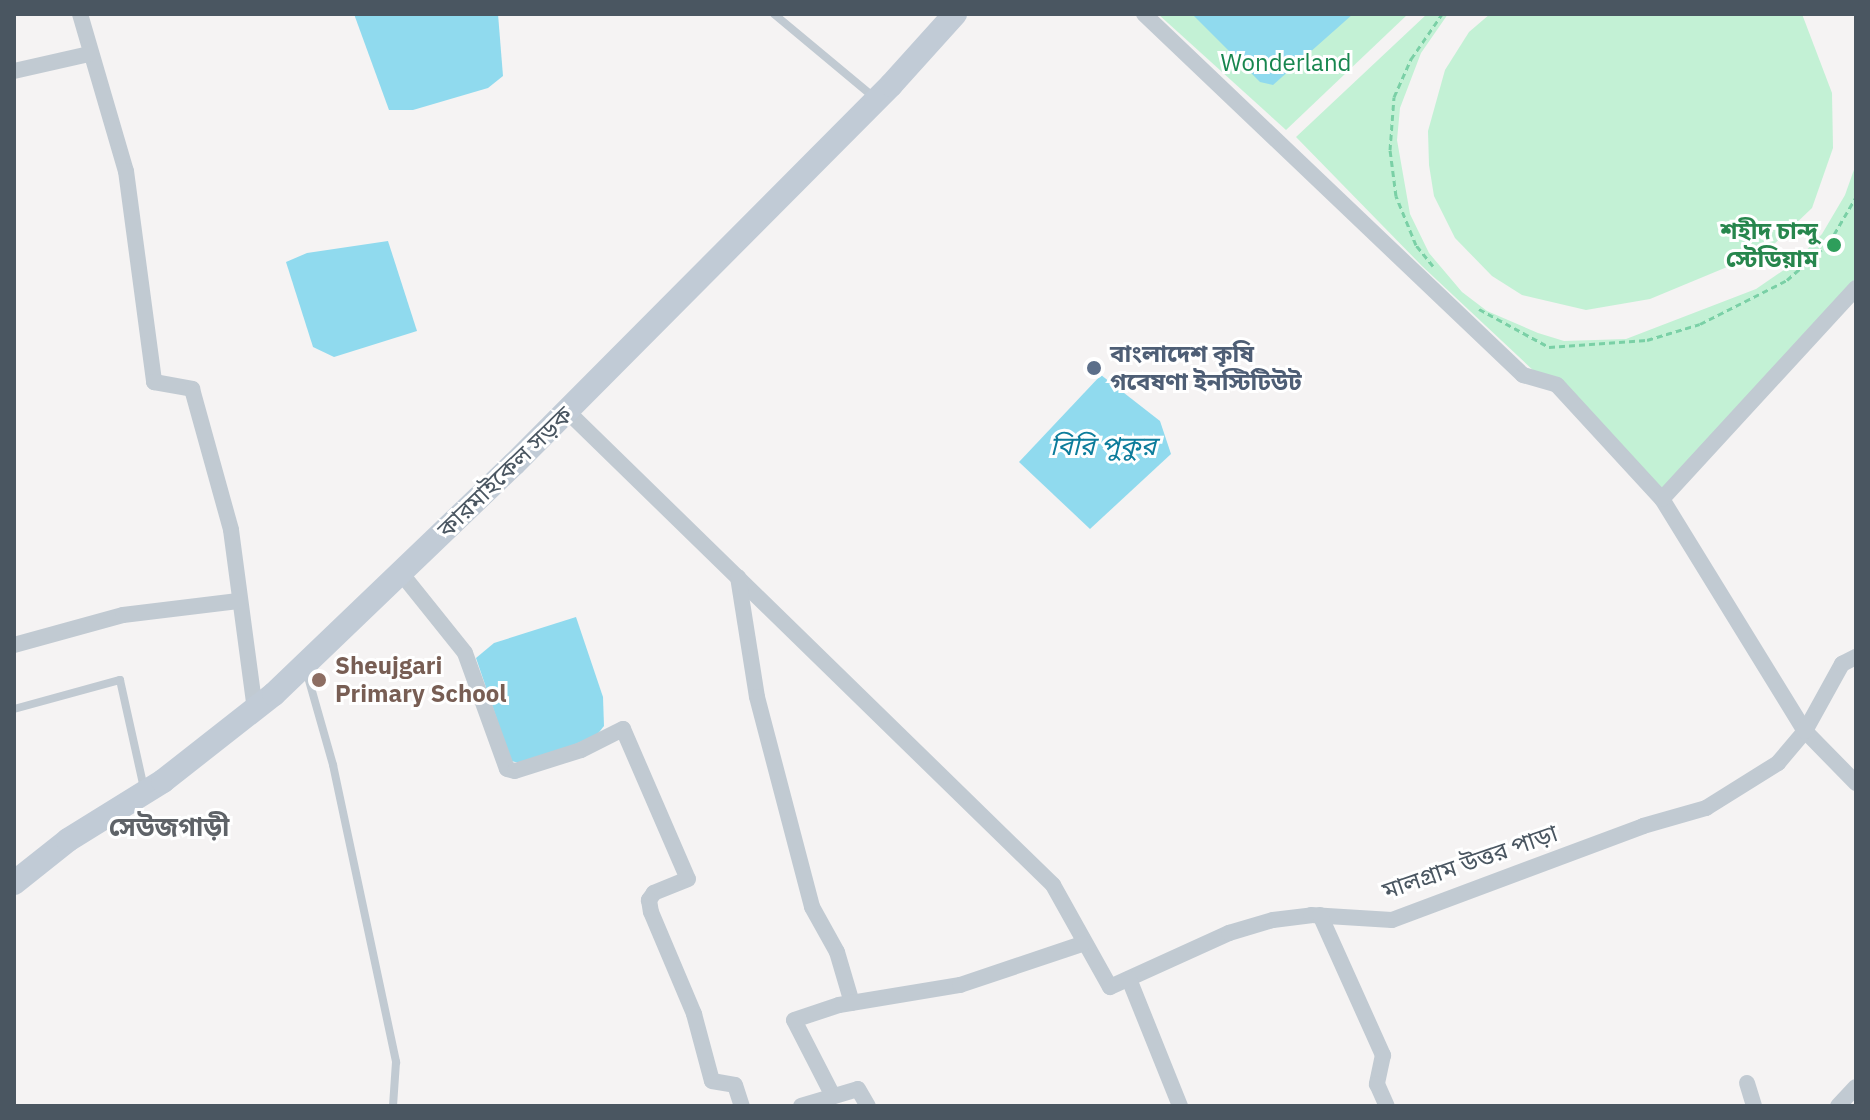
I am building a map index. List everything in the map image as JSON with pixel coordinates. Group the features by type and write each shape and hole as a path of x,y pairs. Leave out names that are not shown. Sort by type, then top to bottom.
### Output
{"street":[{"path":"80,14 89,54 126,171 154,382 192,389 231,530 238,601 255,709"},
{"name":"কারমাইকেল সড়ক","path":"14,883 68,840 145,792 255,709 304,665 567,411 876,99 955,14"},
{"path":"1144,14 1523,375 1557,385 1662,499 1805,731 1856,783"},
{"path":"14,71 89,54"},
{"path":"1662,499 1856,288"},
{"path":"567,411 1053,885 1104,984 1129,979 1180,1106"},
{"path":"401,573 465,653 507,769 515,771 581,750 623,729 688,879 654,893 649,900 651,912 694,1014 712,1081 735,1085 742,1106"},
{"path":"738,577 757,697 812,907 837,952 852,1003"},
{"path":"14,645 123,615 238,601"},
{"name":"মালগ্রাম উত্তর পাড়া","path":"1129,979 1229,933 1273,920 1320,915 1392,920 1630,831 1706,808 1778,763 1805,731 1842,664 1856,657"},
{"path":"1320,915 1383,1055 1377,1084 1387,1106"},
{"path":"833,1096 794,1020 852,1003 960,985 1082,944"},
{"path":"1747,1083 1754,1106"},
{"path":"1838,1106 1856,1087"},
{"path":"801,1106 858,1089 868,1106"}],"lane":[{"path":"774,14 876,99"},
{"path":"304,665 333,765 396,1062 393,1106"},
{"path":"14,709 120,680 145,792"}],"path":[{"path":"1442,14 1411,59 1394,97 1390,150 1396,196 1416,245 1442,278"},
{"path":"1473,305 1549,347 1647,340 1700,324 1787,280 1829,243 1856,197"}],"green space":[{"name":"Wonderland","path":"1158,14 1408,14 1286,130"},
{"name":"শহীদ চান্দু স্টেডিয়াম","path":"1427,14 1448,14 1421,53 1400,108 1397,140 1410,214 1429,253 1462,292 1487,311 1538,333 1564,341 1626,339 1756,289 1794,263 1822,234 1845,195 1856,164 1856,278 1663,492 1422,266 1296,137"},
{"path":"1490,14 1802,14 1832,93 1833,148 1812,208 1768,250 1650,299 1586,310 1522,295 1492,276 1455,238 1434,196 1429,165 1428,131 1445,70 1469,32"}],"water":[{"path":"354,14 498,14 503,76 488,88 413,110 389,110"},
{"path":"1192,14 1353,14 1273,85 1260,82"},
{"path":"388,241 417,331 334,357 313,347 286,262 307,253"},
{"name":"বিরি পুকুর","path":"1101,375 1160,421 1171,454 1090,529 1019,462"},
{"path":"576,617 603,697 604,726 596,736 524,764 511,761 476,658 494,643"}],"place":[{"name":"শহীদ চান্দু স্টেডিয়াম","path":"1834,245"},
{"name":"বাংলাদেশ কৃষি গবেষণা ইনস্টিটিউট","path":"1094,368"},
{"name":"Sheujgari Primary School","path":"319,680"}],"district":[{"name":"সেউজগাড়ী","path":"169,827"}]}
